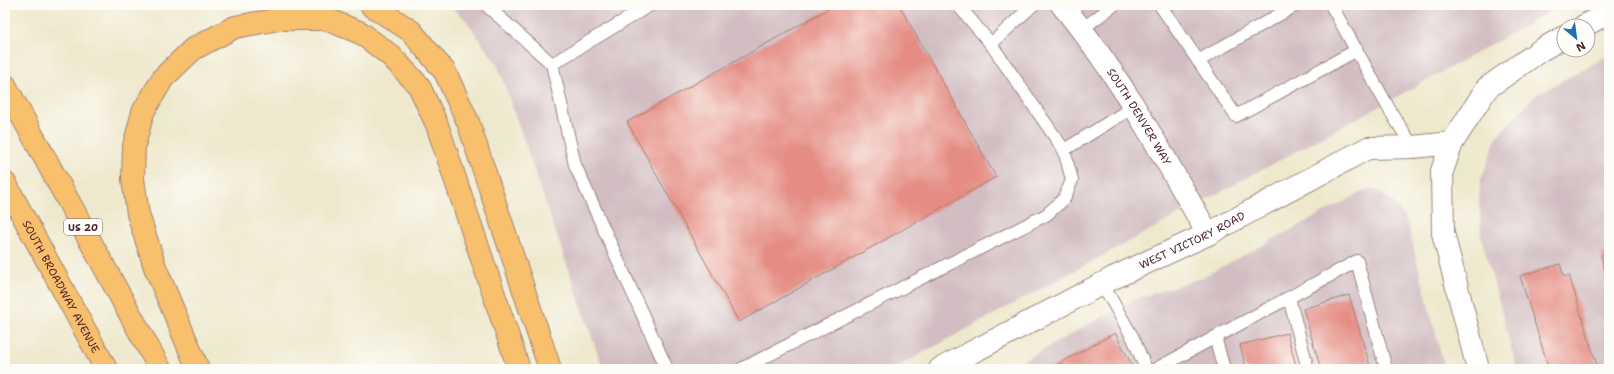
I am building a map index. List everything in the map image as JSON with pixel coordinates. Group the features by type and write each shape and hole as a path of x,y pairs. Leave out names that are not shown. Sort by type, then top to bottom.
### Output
{"main road":[{"path":"371,5 411,31 444,72 468,122 550,369"},
{"path":"198,369 155,267 138,214 133,179 134,146 143,112 163,78 193,49 235,27 279,18 326,20 362,32 391,56 419,86 437,125 519,369"},
{"name":"US 20","path":"5,85 160,369"},
{"name":"SOUTH BROADWAY AVENUE","path":"5,183 106,369"}],"street":[{"name":"SOUTH DENVER WAY","path":"1062,5 1082,29 1135,106 1208,234"},
{"path":"1596,19 1609,12"},
{"path":"1478,369 1443,233 1442,171 1452,143 1487,88 1541,50 1556,42"},
{"name":"WEST VICTORY ROAD","path":"940,369 1102,283 1208,234 1368,148 1413,147 1452,143"}],"lane":[{"path":"486,5 552,64 575,165 667,369"},
{"path":"552,64 650,5"},
{"path":"741,369 1046,215 1064,199 1072,180 1064,150 991,44 958,5"},
{"path":"991,44 1033,5"},
{"path":"1082,29 1114,5"},
{"path":"1160,5 1236,116 1357,50"},
{"path":"1198,61 1296,5"},
{"path":"1331,5 1392,114 1413,147"},
{"path":"1064,150 1135,106"},
{"path":"1156,369 1357,261 1386,369"},
{"path":"1102,283 1133,338 1146,369"},
{"path":"1289,298 1308,369"},
{"path":"1215,337 1224,369"}],"shaded area":[{"path":"449,5 1562,5 1426,81 893,369 603,369 498,66 466,20"},
{"path":"1609,55 1609,369 1517,369 1481,236 1479,195 1481,180 1497,136 1536,95"},
{"path":"1366,190 1377,190 1394,203 1406,219 1445,369 1008,369 1133,300 1201,278"}],"building":[{"path":"835,5 899,5 996,177 739,322 627,122"},
{"path":"1609,251 1609,285 1608,285 1601,255"},
{"path":"1560,264 1564,277 1569,275 1598,369 1549,369 1520,276"},
{"path":"1349,295 1371,369 1321,369 1303,309"},
{"path":"1115,333 1132,365 1124,369 1049,369"},
{"path":"1287,333 1297,369 1246,369 1240,345"}]}
